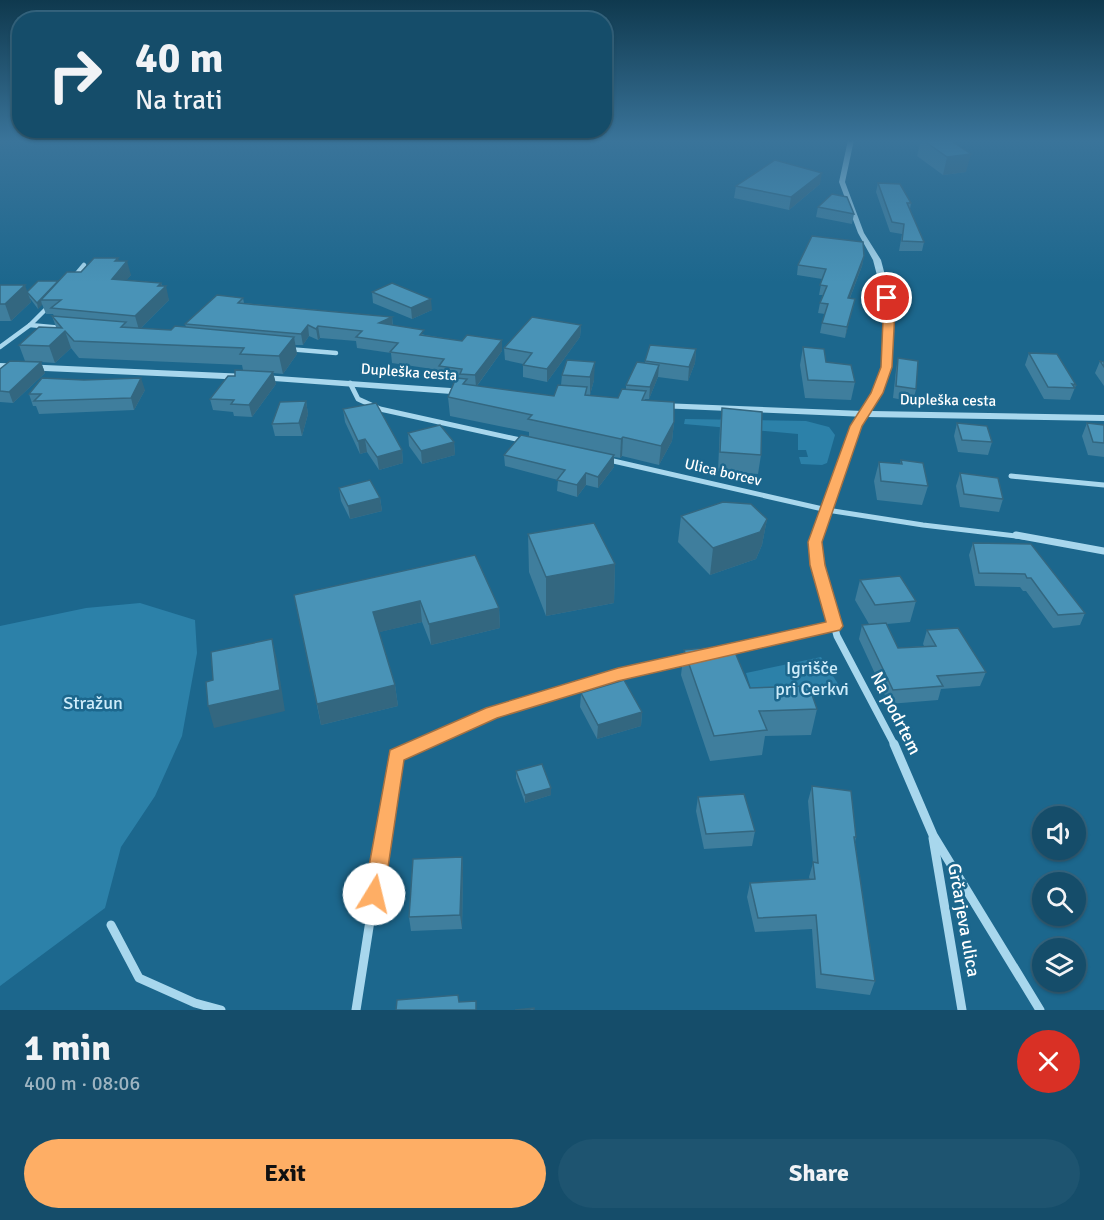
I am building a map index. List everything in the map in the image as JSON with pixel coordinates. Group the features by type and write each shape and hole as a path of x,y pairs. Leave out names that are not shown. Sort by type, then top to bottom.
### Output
{"street":[{"path":"844,187 861,233 877,260 890,310 887,367 866,414"},
{"path":"72,281 84,265"},
{"path":"0,347 30,325 52,303"},
{"path":"30,325 66,328"},
{"path":"277,348 336,353"},
{"name":"Dupleška cesta","path":"0,366 184,372 471,392"},
{"path":"350,383 358,399 381,410 530,442"},
{"name":"Dupleška cesta","path":"654,405 866,414 1104,418"},
{"name":"Na podrtem","path":"866,414 856,426 815,542 818,565 837,636 883,721 912,782 933,835 1040,1010"},
{"name":"Ulica borcev","path":"598,458 827,510 923,525 1009,534 1104,551"},
{"path":"1011,476 1104,484"},
{"path":"719,651 835,626"},
{"path":"356,1010 396,755 492,713 626,672 696,657"},
{"name":"Grčarjeva ulica","path":"933,835 962,1010"},
{"path":"111,925 139,978 195,1003 221,1010"}],"green space":[{"path":"685,419 806,421 829,427 835,435 827,463 822,465 801,464 799,457 808,457 806,450 798,450 798,434 684,424"},
{"name":"Stražun","path":"140,603 195,620 197,653 182,736 155,796 121,847 105,908 0,986 0,626 86,608"},
{"name":"Igrišče pri Cerkvi","path":"821,657 845,695 755,701 746,673"}],"building":[{"path":"742,187 804,187 791,197"},
{"path":"879,187 902,187 911,203 907,203 924,242 902,241 904,224 892,222"},
{"path":"832,194 847,197 854,214 818,207"},
{"path":"812,236 863,242 864,256 848,298 855,299 847,327 822,323 828,304 820,303 827,286 820,285 826,269 798,265"},
{"path":"94,258 118,258 115,261 127,261 112,279 161,283 158,286 166,286 135,316 51,308 61,300 41,300 67,272 81,272"},
{"path":"38,281 58,281 37,303 27,292"},
{"path":"392,283 431,299 411,308 372,292"},
{"path":"0,285 25,285 5,304 0,304"},
{"path":"217,295 243,298 238,303 392,317 379,323 424,330 420,335 462,341 467,335 502,340 475,375 460,374 462,369 439,366 444,359 390,352 398,343 356,337 362,331 318,326 316,329 308,325 301,334 185,324"},
{"path":"52,316 126,322 121,327 171,330 175,326 294,337 279,356 240,354 244,348 74,341 65,331 49,346 19,345 39,327 62,328"},
{"path":"532,317 581,325 547,369 523,365 532,353 504,348"},
{"path":"650,345 696,349 689,367 645,361"},
{"path":"803,347 824,349 826,362 851,365 855,382 808,380"},
{"path":"1029,353 1057,354 1076,385 1072,384 1075,388 1048,387"},
{"path":"898,358 918,361 916,389 896,386"},
{"path":"567,360 595,362 590,377 562,375"},
{"path":"10,361 41,362 9,392 0,391 0,369"},
{"path":"637,362 659,365 650,387 626,385"},
{"path":"235,370 273,372 249,405 231,404 234,400 210,399 228,376 235,376"},
{"path":"42,378 84,380 141,378 131,398 34,401 41,394 29,394"},
{"path":"456,378 467,379 463,384 554,396 558,385 587,387 585,395 618,398 622,389 646,391 642,400 674,402 674,422 661,446 623,437 621,439 528,419 532,415 448,397"},
{"path":"306,401 299,423 272,424 280,402"},
{"path":"376,403 402,450 377,457 365,439 358,441 343,409"},
{"path":"722,408 762,412 761,455 720,452"},
{"path":"957,423 987,426 992,442 962,440"},
{"path":"1087,423 1104,425 1104,443 1093,442"},
{"path":"440,425 454,442 421,451 408,433"},
{"path":"521,435 614,455 598,477 586,473 577,485 557,480 565,470 504,455"},
{"path":"901,460 923,463 928,486 881,481 879,462 902,464"},
{"path":"960,473 998,478 1003,499 964,494"},
{"path":"370,480 380,498 348,506 339,488"},
{"path":"723,502 751,504 767,519 760,532 713,548 681,516"},
{"path":"594,523 615,564 546,577 528,534"},
{"path":"973,543 1031,544 1085,613 1058,615 1031,578 1027,578 1025,574 979,573"},
{"path":"475,555 499,608 429,624 420,601 373,612 395,685 317,704 294,595"},
{"path":"900,576 916,601 875,605 860,580"},
{"path":"886,623 898,648 936,646 927,630 958,628 986,672 937,676 943,686 893,690 862,625"},
{"path":"272,639 280,690 208,706 206,682 213,680 211,652"},
{"path":"732,645 750,688 809,686 817,709 759,711 767,730 714,736 684,650"},
{"path":"624,680 642,712 598,725 581,693"},
{"path":"542,764 551,788 525,795 516,771"},
{"path":"812,786 851,791 856,837 854,837 875,981 821,974 816,915 758,918 750,883 815,879 813,862 818,863"},
{"path":"744,794 755,831 706,834 698,797"},
{"path":"462,857 460,915 409,917 413,859"},
{"path":"458,995 459,1002 476,1001 476,1010 396,1010 397,1000"}],"route":[{"path":"374,894 396,755 492,713 618,674 835,626 818,565 815,542 856,426 866,414 887,367 886,345 890,310 887,298"}]}
